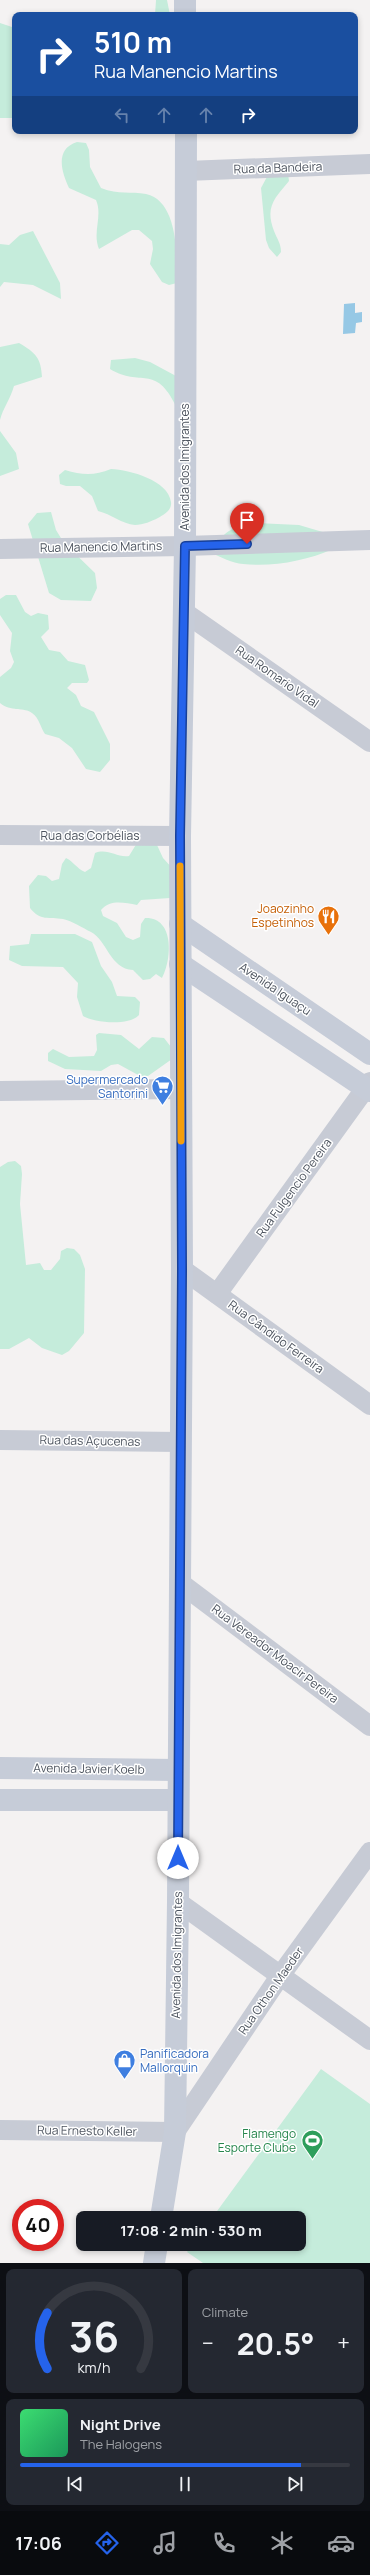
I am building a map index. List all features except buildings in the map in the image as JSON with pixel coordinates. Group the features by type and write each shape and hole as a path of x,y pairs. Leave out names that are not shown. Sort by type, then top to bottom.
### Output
{"street":[{"path":"185,0 185,12"},
{"name":"Avenida dos Imigrantes","path":"162,2211 175,2132 178,1902 182,1269 180,836 185,546 186,134"},
{"name":"Rua da Bandeira","path":"186,171 370,164"},
{"name":"Rua Manencio Martins","path":"0,549 185,546 370,540"},
{"name":"Rua Romario Vidal","path":"184,612 370,742"},
{"name":"Rua das Corbélias","path":"0,836 180,836"},
{"name":"Avenida Iguaçu","path":"180,924 370,1054"},
{"path":"180,964 369,1087"},
{"name":"Rua Fulgencio Pereira","path":"217,1294 369,1087"},
{"path":"0,1091 181,1089"},
{"name":"Rua Cândido Ferreira","path":"182,1269 370,1406"},
{"name":"Rua das Açucenas","path":"0,1440 180,1442"},
{"name":"Rua Vereador Moacir Pereira","path":"179,1582 370,1726"},
{"name":"Avenida Javier Koelb","path":"0,1768 178,1770"},
{"path":"0,1800 178,1800"},
{"name":"Rua Othon Maeder","path":"175,2132 280,1976 370,1852"},
{"path":"178,1902 370,2040"},
{"name":"Rua Ernesto Keller","path":"0,2130 175,2132"},
{"path":"154,2263 156,2251"}],"green space":[{"path":"156,0 167,0 169,12 155,12"},
{"path":"0,23 12,27 12,118 0,118"},
{"path":"77,142 86,143 89,150 90,167 101,188 119,192 146,194 157,199 165,207 174,232 177,260 177,283 169,285 162,282 150,264 153,249 152,241 139,230 132,230 99,249 97,243 98,206 96,200 69,188 62,168 65,150 70,145"},
{"path":"288,174 289,181 275,198 272,204 270,216 271,223 281,249 281,252 277,257 269,248 266,240 261,188 268,175"},
{"path":"33,231 60,283 61,299 33,285 4,282 0,287 0,244 9,245 20,235"},
{"path":"19,343 30,350 39,361 42,377 14,386 0,420 0,347"},
{"path":"135,358 150,362 176,376 176,406 168,393 154,380 130,377 110,369 111,360"},
{"path":"0,431 16,453 19,469 0,476"},
{"path":"111,469 128,471 156,482 168,494 171,505 168,512 144,524 130,524 98,511 92,496 80,486 66,486 60,484 59,475 65,470 88,474 99,473"},
{"path":"51,512 56,530 64,543 95,573 97,588 91,601 61,600 49,593 28,524 37,513"},
{"path":"256,523 299,525 326,533 333,549 301,560 266,565 239,563 227,560 211,553 224,535 229,531 240,526"},
{"path":"6,595 16,595 25,612 31,616 38,613 48,615 49,629 41,637 49,650 60,652 68,661 85,665 89,680 87,683 72,683 67,688 76,695 81,706 94,712 110,744 110,760 100,772 86,769 72,748 59,738 45,734 37,718 32,713 25,710 8,708 0,703 0,677 11,668 14,662 10,651 12,633 0,615 0,599"},
{"path":"137,843 157,845 163,858 173,869 170,898 141,900 137,905 113,903 101,910 103,916 117,923 126,937 133,940 140,937 141,924 145,918 155,920 162,924 166,932 169,951 168,961 162,978 156,974 150,979 143,980 133,970 119,965 101,941 91,932 63,919 41,917 30,908 29,886 38,875 46,876 52,881 59,879 62,864 66,858 85,872 91,868 95,853 108,852 120,856 129,856"},
{"path":"31,934 75,934 92,942 101,966 112,982 117,996 135,997 140,1002 139,1015 128,1021 120,1022 103,1022 83,1016 77,997 78,983 63,967 22,966 9,960 10,946 29,944"},
{"path":"99,1033 121,1035 139,1049 152,1037 164,1038 171,1047 172,1059 148,1076 140,1076 118,1064 111,1065 101,1071 65,1069 48,1061 48,1053 53,1049 69,1057 94,1056 97,1050 96,1035"},
{"path":"15,1161 21,1166 22,1174 20,1204 26,1265 40,1263 44,1270 51,1270 60,1259 61,1251 67,1248 74,1249 80,1255 85,1269 84,1333 69,1351 62,1355 42,1348 29,1338 9,1349 0,1349 0,1167 8,1162"},
{"name":"Flamengo Esporte Clube","path":"321,2069 370,2104 370,2263 203,2263 187,2252 306,2251 306,2211 217,2211"}],"water":[{"path":"355,303 355,313 362,312 362,322 356,323 355,333 343,334 344,304"}],"slow traffic":[{"path":"180,866 181,1141"}],"place":[{"name":"Joaozinho Espetinhos","path":"329,936"},
{"name":"Supermercado Santorini","path":"163,1106"},
{"name":"Panificadora Mallorquin","path":"125,2080"},
{"name":"Flamengo Esporte Clube","path":"312,2160"}],"route":[{"path":"178,1858 182,1269 180,836 185,546 247,544"}]}
